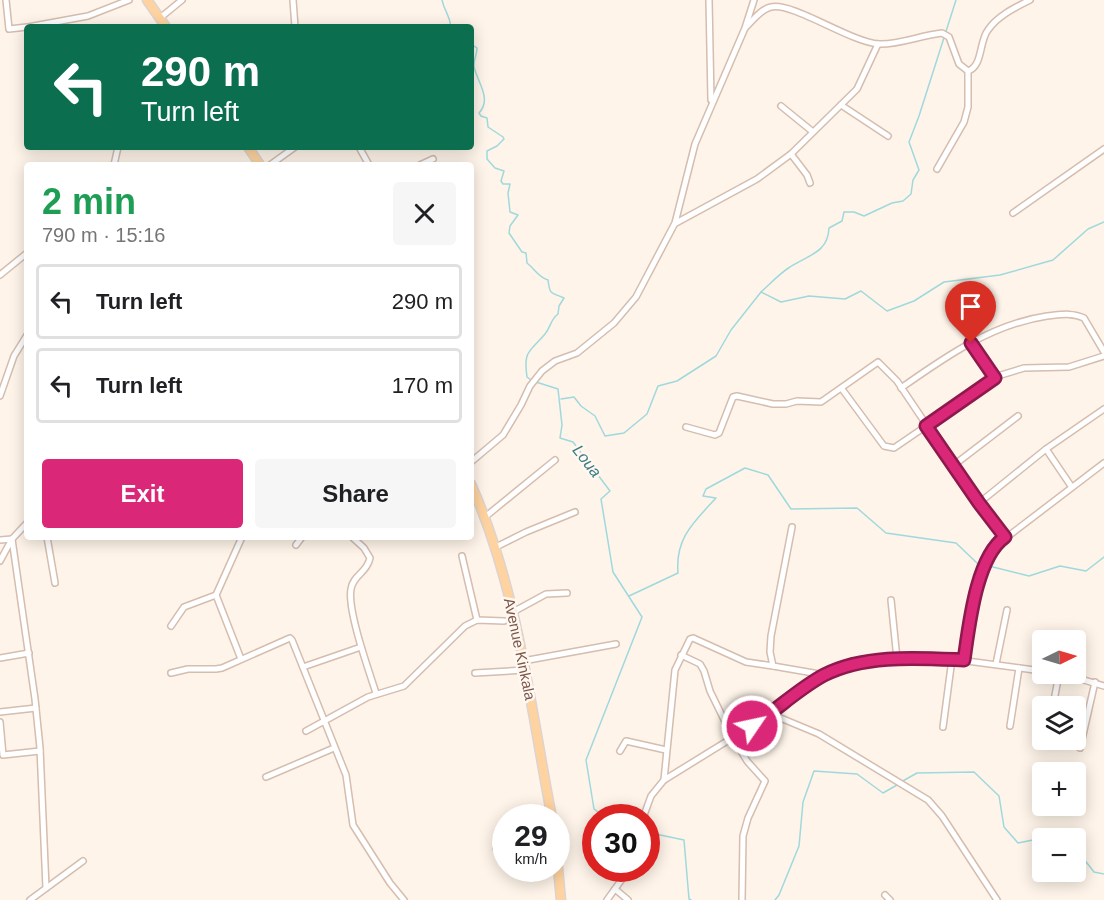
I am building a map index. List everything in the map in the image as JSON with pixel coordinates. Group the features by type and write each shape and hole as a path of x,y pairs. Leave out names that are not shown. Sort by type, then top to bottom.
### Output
{"main road":[{"path":"147,0 164,24"},
{"name":"Avenue Kinkala","path":"474,491 496,547 513,612 549,804"},
{"path":"559,882 561,900"}],"street":[{"path":"6,0 9,29"},
{"path":"44,24 88,16 129,0"},
{"path":"159,18 182,0"},
{"path":"293,0 295,24"},
{"path":"709,0 711,103"},
{"path":"474,459 503,435 535,379 555,361 577,353 623,313 636,297 675,223 695,144 745,28 754,0"},
{"path":"968,71 976,65 988,28 1016,6 1030,0"},
{"path":"745,28 770,7 787,8 819,23 878,44 942,33 949,37 959,64 968,71"},
{"path":"0,30 24,27"},
{"path":"675,223 757,179 791,154 857,89 878,44"},
{"path":"937,170 964,122 968,107 968,71"},
{"path":"841,105 888,136"},
{"path":"781,106 813,132"},
{"path":"1013,213 1104,148"},
{"path":"274,162 291,150"},
{"path":"791,154 807,175 810,183"},
{"path":"426,162 433,159"},
{"path":"0,275 24,255"},
{"path":"901,388 940,360 1012,323 1055,315 1074,314 1084,318 1104,352"},
{"path":"0,396 14,356 24,340"},
{"path":"971,343 995,378"},
{"path":"842,389 887,448 897,447 995,378 1011,370 1047,366 1069,367 1104,356"},
{"path":"686,427 717,434 733,397 737,396 773,404 797,401 820,402 878,362 891,374 979,503 1005,537"},
{"path":"979,503 1046,449 1104,409"},
{"path":"954,465 1018,416"},
{"path":"1046,449 1071,486"},
{"path":"485,517 555,460"},
{"path":"964,660 978,585 994,547 1104,463"},
{"path":"496,547 575,512"},
{"path":"0,561 12,539 24,527"},
{"path":"773,666 770,652 771,636 792,527"},
{"path":"0,540 12,539"},
{"path":"12,539 36,708 46,888"},
{"path":"48,540 55,583"},
{"path":"171,626 184,607 216,595 241,540"},
{"path":"296,545 300,540"},
{"path":"355,540 370,558 368,567 357,576 351,586 350,595 361,646 376,693"},
{"path":"462,556 477,620"},
{"path":"513,612 546,594 567,593"},
{"path":"216,595 241,659"},
{"path":"891,600 897,660"},
{"path":"996,664 1007,610"},
{"path":"306,731 376,693 404,686 459,629 477,620 504,621"},
{"path":"171,673 188,669 216,669 290,638 294,643 345,775 353,825 390,883 404,900"},
{"path":"664,780 675,670 690,639 693,638 746,662 825,675"},
{"path":"475,673 524,665 616,644"},
{"path":"303,667 361,646"},
{"path":"0,658 29,653"},
{"path":"681,656 700,664 710,691 734,738 747,760 765,781 747,818 743,836 742,900"},
{"path":"943,727 952,659"},
{"path":"648,804 651,796 664,780 771,714 825,675 859,663 952,659 1032,670"},
{"path":"1010,726 1019,669"},
{"path":"1086,680 1104,685"},
{"path":"1086,722 1095,682"},
{"path":"0,712 36,708"},
{"path":"771,714 819,734 928,800 936,807 997,900"},
{"path":"0,722 3,755 40,751"},
{"path":"620,751 626,741 666,750"},
{"path":"266,777 334,748"},
{"path":"30,900 83,861"},
{"path":"607,900 620,882"},
{"path":"615,889 628,900"},
{"path":"885,895 890,900"}],"waterway":[{"name":"Loua","path":"442,0 450,24"},
{"path":"761,292 786,269 821,248 828,236 829,228 842,221 844,212 854,212 864,216 892,203 903,201 911,194 913,180 919,170 909,142 956,0"},
{"name":"Loua","path":"474,46 477,48 474,62"},
{"name":"Loua","path":"474,62 474,67"},
{"name":"Loua","path":"474,67 484,97 483,108 479,113 487,118 488,127 504,139 487,151 487,159 495,168 504,171 501,181 503,184 510,184 508,193 510,212 518,215 510,226 509,233 522,252 526,253 527,263 548,280 554,294 564,298 559,306 558,314 527,356 527,377 531,380"},
{"path":"561,399 574,397 581,406 595,416 605,436 624,433 647,414 658,386 677,381 716,356 731,330 761,292 781,302 809,296 845,299 861,291 887,311 914,301 944,282 1000,275 1053,260 1088,229 1104,222"},
{"name":"Loua","path":"536,382 558,389 562,425 560,438 573,442 610,491 601,499 613,572 642,617 586,760 593,804"},
{"path":"629,596 678,573 683,540 694,523 716,498 703,496 706,489 745,468 768,475 791,509 857,508 886,533 956,543 977,563 985,565"},
{"path":"989,566 1029,576 1060,566 1086,571 1104,557"},
{"path":"775,900 799,846 803,802 814,771 857,774 883,793 897,785"},
{"path":"901,782 917,773 974,772 999,796 1004,827 1018,843 1032,840"},
{"name":"Loua","path":"660,835 684,840 689,899 691,900"},
{"path":"1086,862 1094,872 1104,874"}],"route":[{"path":"752,726 814,681 847,666 897,660 964,660 978,585 989,555 999,541 1005,537 926,426 995,378 971,343"}]}
